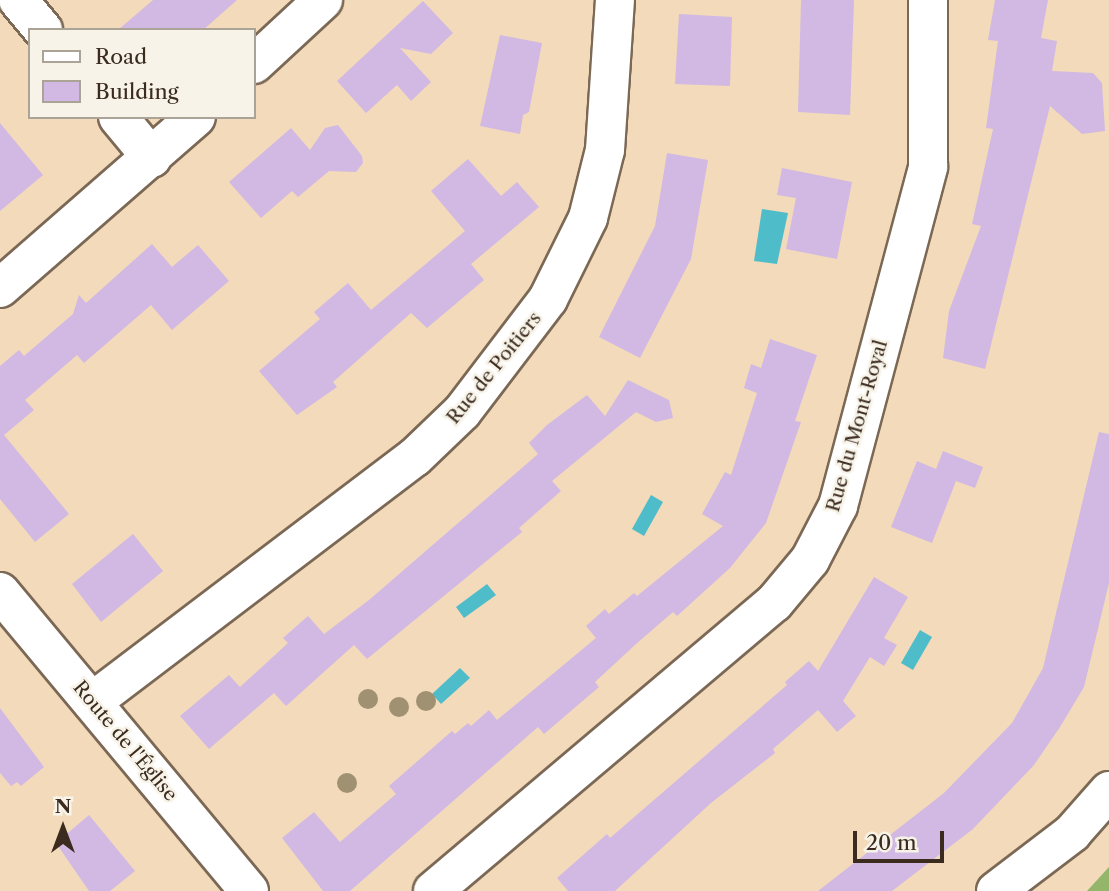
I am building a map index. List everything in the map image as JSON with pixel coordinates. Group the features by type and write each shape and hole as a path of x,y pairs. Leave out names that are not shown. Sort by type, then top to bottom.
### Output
{"street":[{"path":"18,0 41,28"},
{"path":"256,62 323,0"},
{"name":"Rue de Poitiers","path":"92,702 415,457 462,412 548,299 588,218 605,150 615,0"},
{"name":"Rue du Mont-Royal","path":"433,891 774,603 810,560 838,506 928,167 928,0"},
{"path":"120,119 152,158"},
{"path":"0,288 194,119"},
{"name":"Route de l'Église","path":"0,592 249,891"},
{"path":"996,891 1072,833 1109,791"}],"green space":[{"path":"1109,867 1109,891 1087,891"}],"water":[{"path":"762,209 788,213 777,264 754,261"},
{"path":"651,495 663,502 644,536 632,529"},
{"path":"487,584 496,595 464,618 456,607"},
{"path":"920,630 932,637 913,670 901,663"},
{"path":"460,668 470,678 441,704 432,694"}],"building":[{"path":"153,0 237,0 205,28 120,28"},
{"path":"801,0 854,0 850,115 798,112"},
{"path":"995,0 1048,0 1041,38 1057,41 1052,71 1093,73 1102,83 1105,131 1082,134 1050,106 985,369 943,358 949,311 981,226 972,224 993,129 986,128 998,41 988,40"},
{"path":"423,1 453,33 431,54 400,48 431,82 411,101 397,85 366,113 337,81"},
{"path":"679,14 732,17 730,86 675,84"},
{"path":"500,35 542,43 529,112 523,115 520,134 480,126"},
{"path":"0,123 43,175 0,211"},
{"path":"338,125 362,156 363,163 356,172 329,171 298,197 292,191 261,218 229,182 291,128 310,150 325,128"},
{"path":"667,153 708,160 691,259 640,358 599,337 655,226"},
{"path":"468,159 501,196 517,182 539,207 471,264 484,280 427,328 411,313 333,382 337,387 297,415 259,371 320,319 314,312 348,283 371,310 465,231 431,191"},
{"path":"782,168 852,182 837,259 786,249 796,198 777,195"},
{"path":"152,244 172,267 198,245 229,281 172,330 151,305 84,363 77,355 25,400 34,410 4,435 69,514 35,542 0,499 0,366 19,350 24,356 73,314 79,295 86,303"},
{"path":"770,339 817,355 795,421 801,422 766,523 730,568 677,616 673,612 636,644 595,682 599,687 544,734 538,727 350,891 323,891 282,838 314,812 340,842 396,794 389,786 452,731 455,734 468,723 471,726 489,710 497,720 596,638 586,626 605,609 609,614 634,593 637,596 723,526 702,514 725,472 731,475 757,393 744,388 751,364 761,368"},
{"path":"628,380 669,400 673,418 656,422 636,412 552,481 561,491 519,528 522,532 367,659 354,645 286,706 274,693 209,749 180,716 229,675 240,687 288,643 283,638 308,616 324,634 369,600 538,454 529,443 547,425 587,395 605,416"},
{"path":"1099,432 1109,434 1109,583 1084,687 1060,727 1034,765 973,829 892,891 818,891 944,793 1012,723 1043,668"},
{"path":"943,451 983,467 975,488 956,481 932,543 891,527 917,461 936,469"},
{"path":"133,534 163,571 101,622 72,584"},
{"path":"874,577 908,597 884,638 897,645 884,666 870,657 843,701 856,716 837,732 818,710 773,749 775,753 711,803 615,891 568,891 557,878 607,834 610,838 787,685 785,682 809,661 818,671"},
{"path":"0,708 44,767 21,786 17,782 11,786 0,773"},
{"path":"89,815 135,871 110,891 89,891 56,843"}]}
